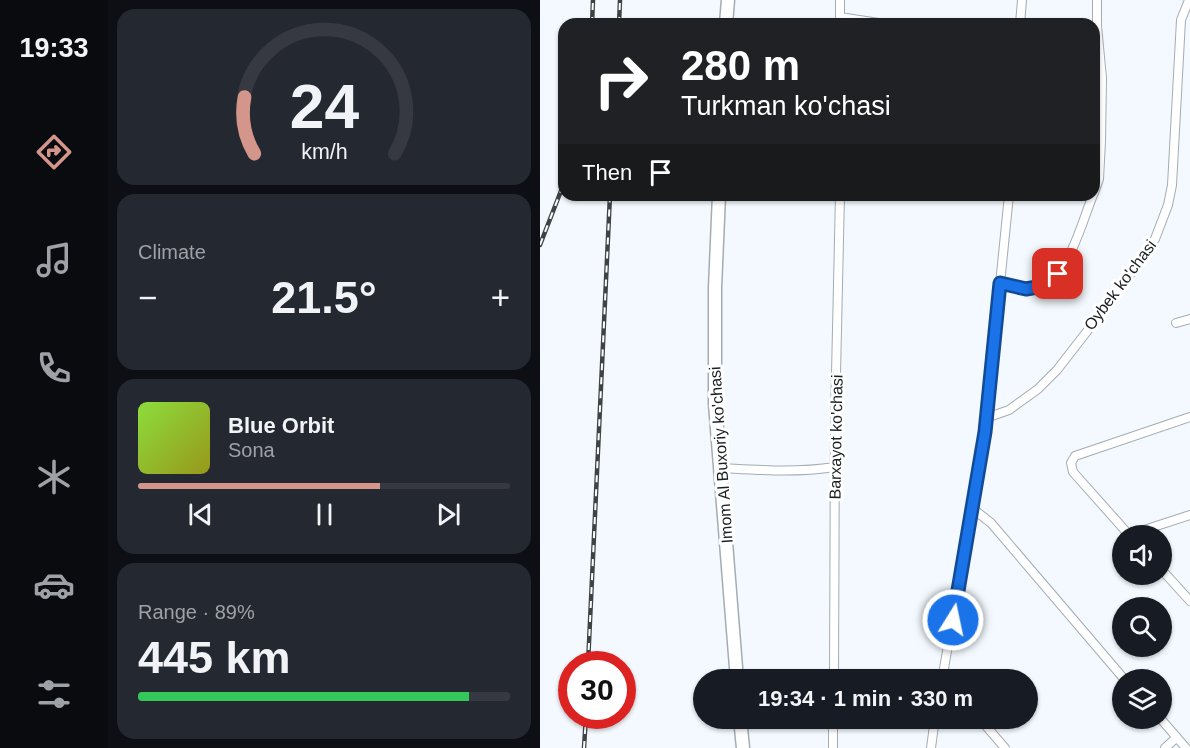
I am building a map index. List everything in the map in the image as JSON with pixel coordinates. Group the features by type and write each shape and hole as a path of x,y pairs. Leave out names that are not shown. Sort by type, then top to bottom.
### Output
{"main road":[{"path":"726,18 728,0"},
{"name":"Imom Al Buxoriy ko'chasi","path":"719,201 715,288 715,404 736,669"},
{"path":"741,729 742,748"}],"street":[{"path":"840,0 840,18"},
{"path":"1020,18 1022,0"},
{"path":"1097,0 1097,18"},
{"name":"Oybek ko'chasi","path":"986,418 1009,410 1038,389 1057,370 1123,285 1155,239 1168,205 1172,185 1181,20 1189,0"},
{"path":"1100,57 1102,78 1100,160"},
{"name":"Barxayot ko'chasi","path":"834,669 840,201"},
{"path":"944,669 986,418 1008,201"},
{"path":"1000,283 1026,289 1043,286 1058,274 1071,251 1090,201"},
{"path":"1176,323 1190,319"},
{"path":"1120,525 1073,472 1071,463 1075,456 1190,417"},
{"path":"721,468 758,472 808,471 835,467"},
{"path":"972,508 991,524 1116,669"},
{"path":"1159,525 1190,515"},
{"path":"1172,581 1190,601"},
{"path":"833,729 833,748"},
{"path":"930,748 933,729"},
{"path":"989,729 1005,748"},
{"path":"1169,729 1186,748"},
{"path":"1165,748 1176,738"}],"railway":[{"path":"592,18 593,0"},
{"path":"619,18 620,0"},
{"path":"540,245 558,198"},
{"path":"589,651 610,201"},
{"path":"584,748 585,729"}],"route":[{"path":"953,620 985,432 1000,283 1026,289 1043,286 1058,274"}]}
